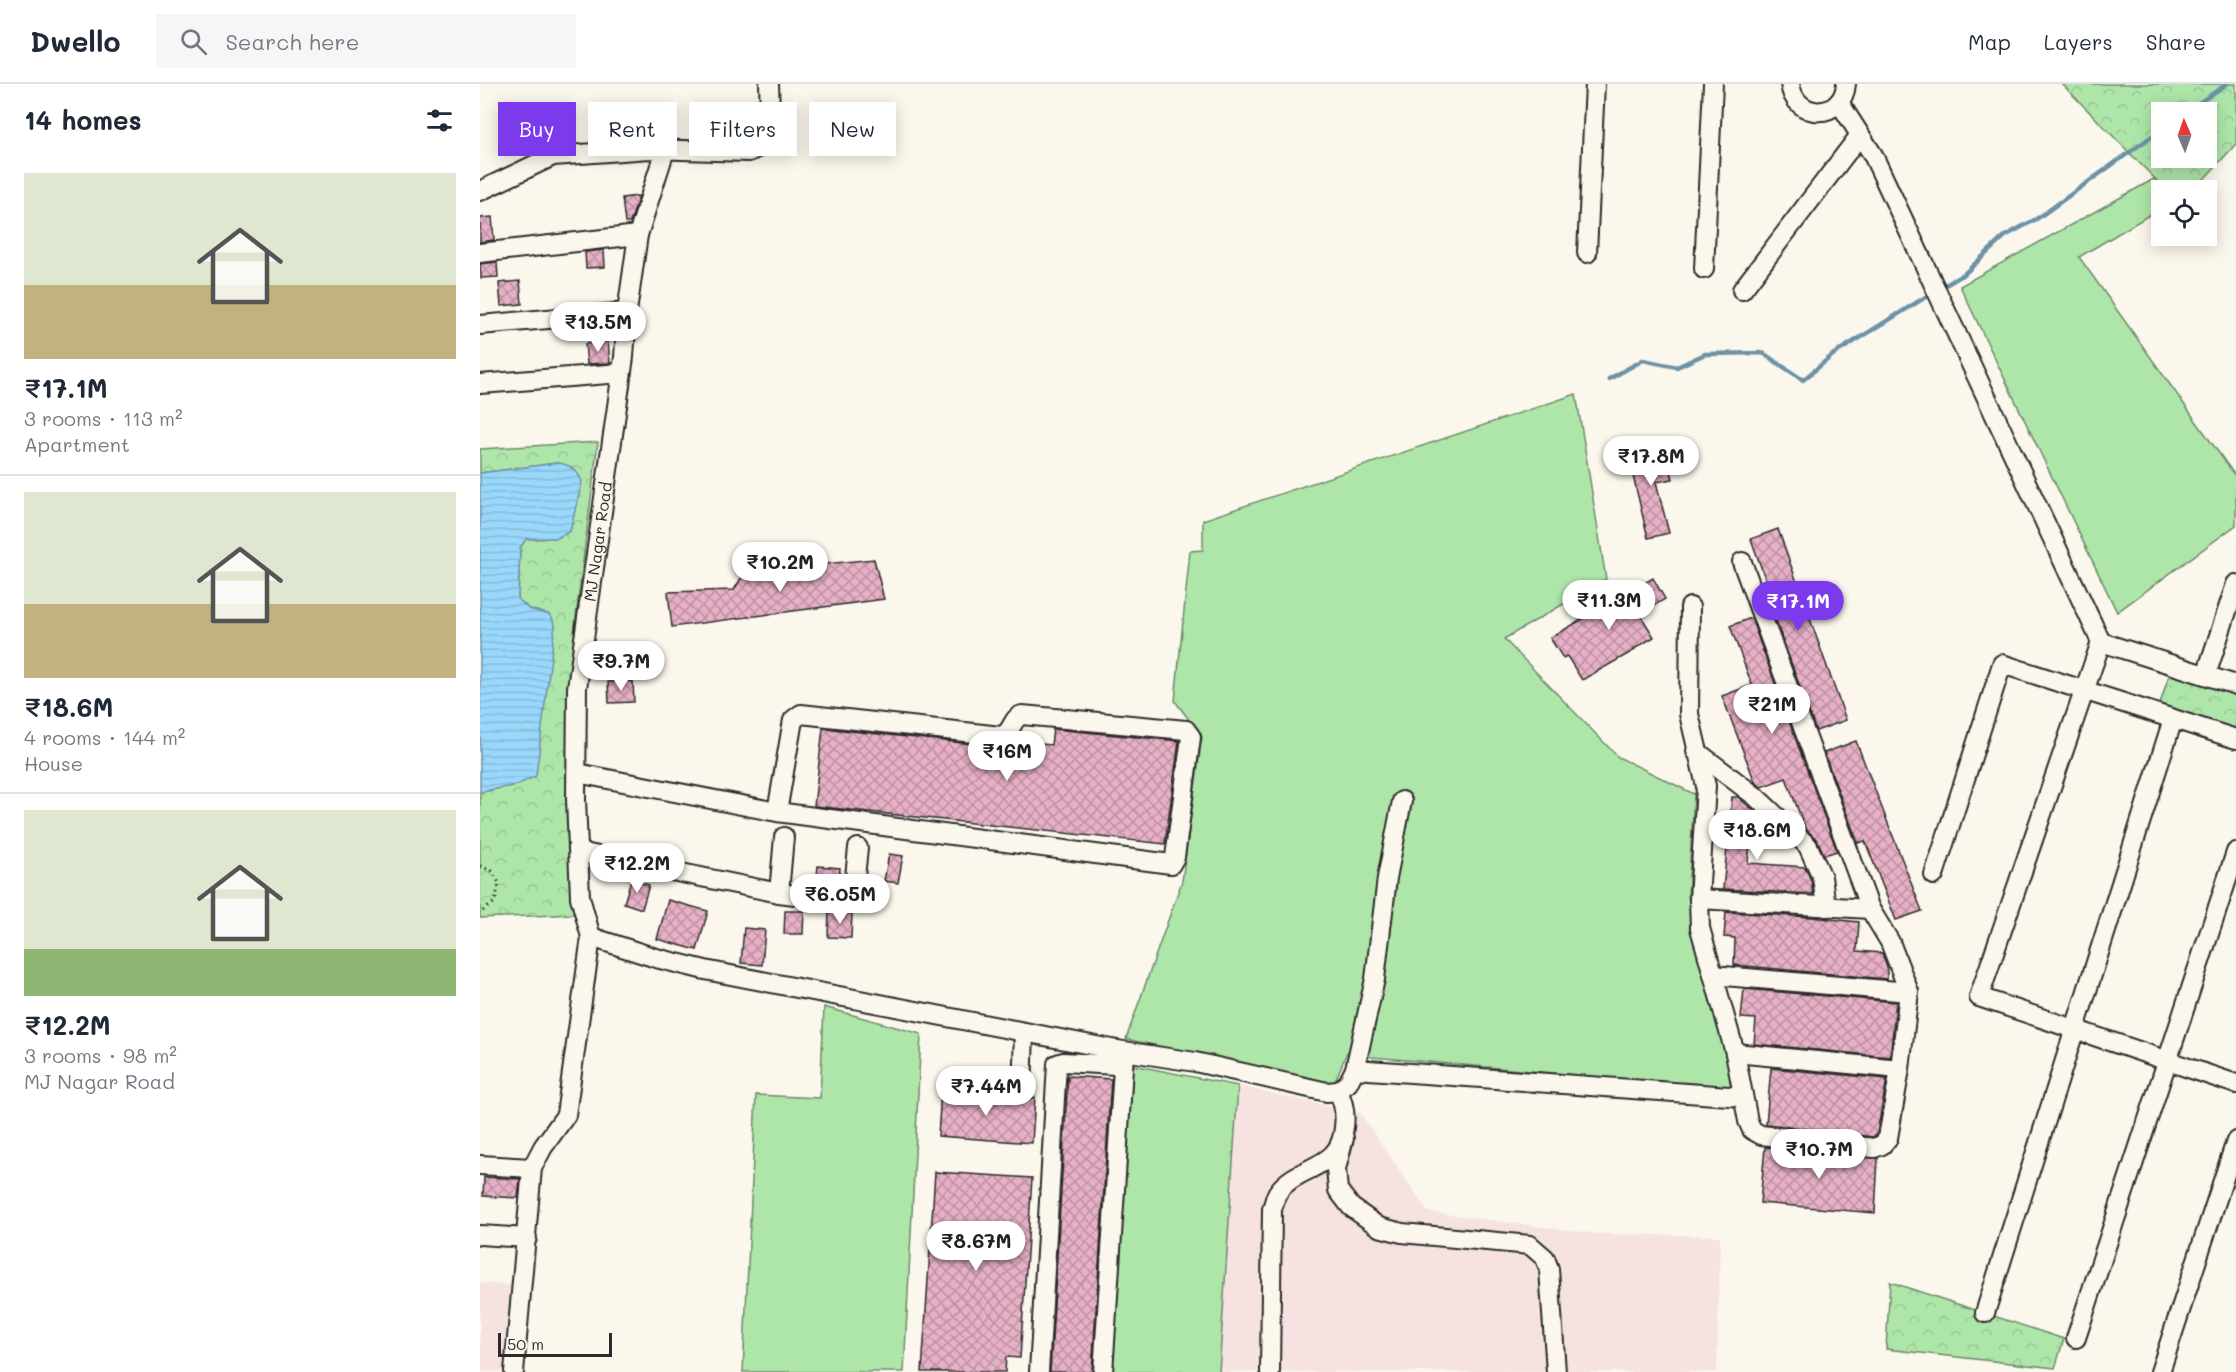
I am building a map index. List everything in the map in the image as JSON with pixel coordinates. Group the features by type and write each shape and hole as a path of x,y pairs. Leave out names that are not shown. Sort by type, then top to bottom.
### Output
{"street":[{"path":"677,150 749,152 767,143 770,110 768,84"},
{"path":"1587,253 1595,84"},
{"path":"1704,269 1713,84"},
{"path":"1790,84 1795,99 1807,110 1822,111 1839,102 1845,93 1846,84"},
{"path":"1839,102 1873,155 2101,642 1979,997 2236,1084"},
{"path":"1742,290 1860,135"},
{"path":"480,191 553,156 588,154"},
{"name":"MJ Nagar Road","path":"591,937 580,897 577,688 638,235 663,156"},
{"path":"480,253 638,235"},
{"path":"480,325 627,312"},
{"path":"480,384 621,373"},
{"path":"1690,607 1689,714 1706,786 1699,899 1700,928 1736,1053 1748,1121 1752,1130 1761,1136 1874,1148 1882,1145 1888,1138 1900,1069 1909,992 1890,942 1870,909 1742,562"},
{"path":"2206,675 2236,584"},
{"path":"2101,642 2236,685"},
{"path":"1934,875 2002,664 2236,739"},
{"path":"577,773 777,812 1171,864 1175,857 1191,737 1186,730 1022,715 1016,718 1009,732 1001,736 801,714 793,720 777,812"},
{"path":"1985,1313 2173,719"},
{"path":"1696,751 1755,796 1808,846 1822,877 1826,907"},
{"path":"1039,1372 1056,1066 1059,1062 1120,1058 1196,1062 1327,1092 1338,1091 1348,1083 1355,1069 1375,980 1387,878 1402,801"},
{"path":"779,893 784,837"},
{"path":"579,852 779,893 850,902 854,896 858,848"},
{"path":"2076,1338 2236,852"},
{"path":"1699,899 1870,909"},
{"path":"514,1372 532,1168 543,1147 566,1115 591,937 656,958 705,970 1024,1032 1120,1058"},
{"path":"1713,975 1909,992"},
{"path":"1022,1091 1024,1032"},
{"path":"1736,1053 1900,1069"},
{"path":"1103,1372 1120,1058"},
{"path":"1355,1069 1743,1097"},
{"path":"1338,1091 1346,1114 1344,1138 1336,1170 1338,1190 1352,1207 1379,1227 1402,1233 1530,1245 1545,1258 1549,1269 1556,1372"},
{"path":"1270,1372 1272,1209 1277,1192 1292,1179 1317,1167 1336,1153 1344,1138"},
{"path":"2160,1372 2236,1141"},
{"path":"480,1165 532,1168"},
{"path":"480,1235 527,1238"}],"path":[{"path":"480,866 492,871 498,883 495,902 480,913"}],"shaded area":[{"path":"1238,1086 1360,1113 1428,1212 1598,1234 1720,1236 1717,1372 1219,1372"},
{"path":"480,1283 520,1286 509,1372 480,1372"}],"green space":[{"path":"2062,84 2236,84 2236,144 2217,165 2217,102 2151,102 2151,168 2214,168 2203,180 2156,180"},
{"path":"2151,181 2151,214 2079,257 2236,477 2236,525 2117,612 1960,286"},
{"path":"1576,394 1606,579 1504,639 1618,757 1694,794 1688,896 1738,1089 1372,1057 1347,1052 1334,1084 1126,1039 1182,881 1202,737 1175,701 1190,551 1203,550 1203,520"},
{"path":"598,442 575,625 567,791 577,914 480,918 480,792 517,785 555,625 550,615 529,609 518,599 520,548 526,539 557,538 570,531 581,482 572,469 557,463 480,473 480,449"},
{"path":"2170,672 2236,692 2236,731 2159,707"},
{"path":"824,1007 921,1034 904,1372 743,1372 756,1095 820,1098"},
{"path":"1128,1064 1238,1086 1219,1372 1108,1372"},
{"path":"1890,1282 2064,1339 2055,1368 1886,1349"}],"water":[{"path":"557,463 573,468 582,482 570,531 557,538 526,539 520,548 518,599 529,609 550,615 555,625 536,776 517,785 480,792 480,473"}],"building":[{"path":"639,196 630,223 625,223 622,198"},
{"path":"492,217 494,240 480,242 480,218"},
{"path":"604,250 605,267 586,268 585,252"},
{"path":"497,262 498,277 481,278 480,264"},
{"path":"520,281 522,304 501,306 499,283"},
{"path":"608,341 610,363 587,364 585,344"},
{"path":"1665,447 1673,479 1656,482 1669,533 1648,538 1628,455"},
{"path":"1778,529 1846,720 1816,731 1772,610 1776,609 1751,539"},
{"path":"874,559 884,599 672,627 668,592 734,590 745,572"},
{"path":"1653,578 1665,599 1640,614 1654,637 1582,680 1567,656 1563,658 1550,638"},
{"path":"1751,618 1837,851 1824,855 1818,841 1805,828 1786,778 1761,787 1755,782 1722,696 1752,685 1730,626"},
{"path":"633,681 634,702 609,703 608,682"},
{"path":"823,728 1000,747 1014,741 1051,745 1053,729 1179,741 1165,844 814,806"},
{"path":"1856,741 1922,911 1896,920 1865,841 1858,843 1824,753"},
{"path":"1732,797 1738,797 1753,810 1748,863 1805,867 1811,880 1813,894 1723,889"},
{"path":"889,854 903,856 898,883 884,881"},
{"path":"818,866 840,868 838,889 816,886"},
{"path":"631,880 649,885 642,909 624,903"},
{"path":"668,900 708,911 697,950 657,939"},
{"path":"785,911 804,911 803,934 784,934"},
{"path":"829,911 852,913 851,938 828,937"},
{"path":"1726,912 1859,922 1857,951 1882,953 1887,967 1887,979 1734,965 1735,938 1724,937"},
{"path":"744,928 765,930 762,965 741,963"},
{"path":"1744,989 1896,1002 1890,1057 1754,1044 1756,1019 1741,1018"},
{"path":"1771,1068 1887,1079 1877,1133 1873,1137 1766,1124"},
{"path":"1068,1076 1111,1079 1092,1372 1050,1372"},
{"path":"941,1091 1012,1096 1021,1102 1035,1097 1032,1143 938,1136"},
{"path":"1765,1147 1878,1158 1875,1213 1760,1203"},
{"path":"935,1172 1032,1178 1020,1358 1006,1357 1005,1372 922,1372"},
{"path":"484,1177 520,1179 518,1198 483,1196"}],"waterway":[{"path":"2200,102 2227,84"},
{"path":"1939,289 1964,274 2005,236 2038,218 2151,137"},
{"path":"1609,379 1643,360 1677,367 1705,354 1763,353 1803,380 1834,354 1932,293"}]}
